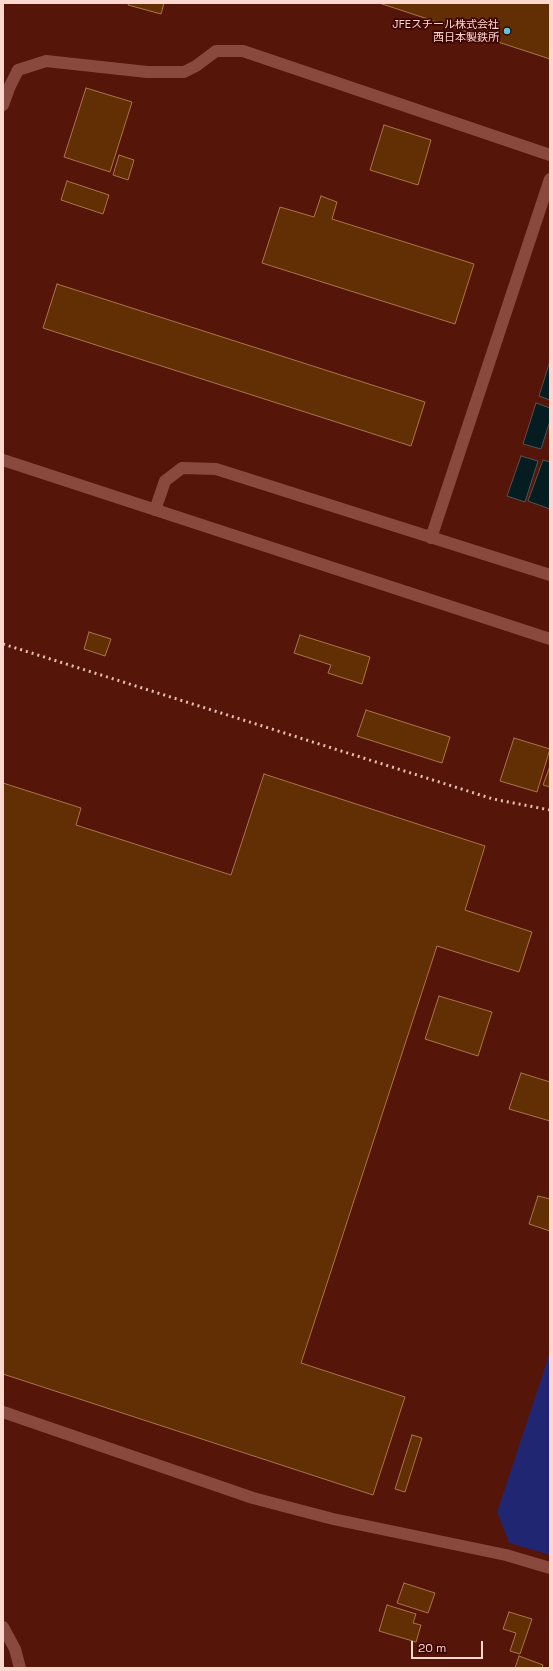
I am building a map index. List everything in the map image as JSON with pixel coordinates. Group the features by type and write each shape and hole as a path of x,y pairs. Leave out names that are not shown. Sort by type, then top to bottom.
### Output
{"lane":[{"path":"3,105 18,70 46,61 147,72 184,72 196,66 216,51 243,51 550,154"},
{"path":"431,538 550,179"},
{"path":"3,460 550,639"},
{"path":"155,510 165,481 182,468 216,469 550,575"},
{"path":"3,1412 253,1498 333,1519 506,1555 550,1568"},
{"path":"3,1628 15,1648 20,1668"}],"shaded area":[{"path":"3,3 550,3 550,1668 3,1668"},
{"path":"550,1352 550,1555 509,1543 497,1512"}],"water":[{"path":"550,361 550,400 539,396"},
{"path":"536,403 550,408 550,421 541,449 523,444"},
{"path":"521,456 538,461 525,502 507,496"},
{"path":"543,460 550,462 550,509 528,501"}],"building":[{"path":"129,3 164,3 161,14 128,5"},
{"name":"JFEスチール株式会社 西日本製鉄所","path":"379,3 550,3 550,59"},
{"path":"86,88 132,102 110,172 64,157"},
{"path":"384,125 431,140 418,185 370,170"},
{"path":"119,155 134,160 128,180 113,175"},
{"path":"67,181 109,195 103,214 61,200"},
{"path":"321,196 337,202 332,219 474,264 455,324 262,263 280,207 314,217"},
{"path":"57,284 425,402 411,446 43,328"},
{"path":"89,632 111,639 105,656 84,649"},
{"path":"300,635 370,657 362,684 328,673 331,665 294,653"},
{"path":"366,710 450,737 442,763 357,736"},
{"path":"514,738 550,749 537,792 500,781"},
{"path":"550,766 550,787 543,785"},
{"path":"264,774 485,846 465,910 532,932 519,972 437,946 301,1363 405,1397 373,1495 3,1374 3,783 81,808 76,825 231,875"},
{"path":"439,996 492,1012 478,1056 425,1039"},
{"path":"521,1073 550,1082 550,1121 509,1109"},
{"path":"538,1196 550,1199 550,1231 529,1224"},
{"path":"412,1435 422,1438 405,1492 395,1489"},
{"path":"404,1583 435,1593 428,1613 397,1603"},
{"path":"387,1605 416,1614 413,1623 421,1625 416,1642 379,1631"},
{"path":"509,1612 532,1619 520,1654 510,1651 516,1633 503,1629"},
{"path":"519,1656 543,1665 542,1668 515,1668"}],"railway":[{"path":"3,644 493,799 550,810"}],"place":[{"name":"JFEスチール株式会社 西日本製鉄所","path":"507,31"}]}
